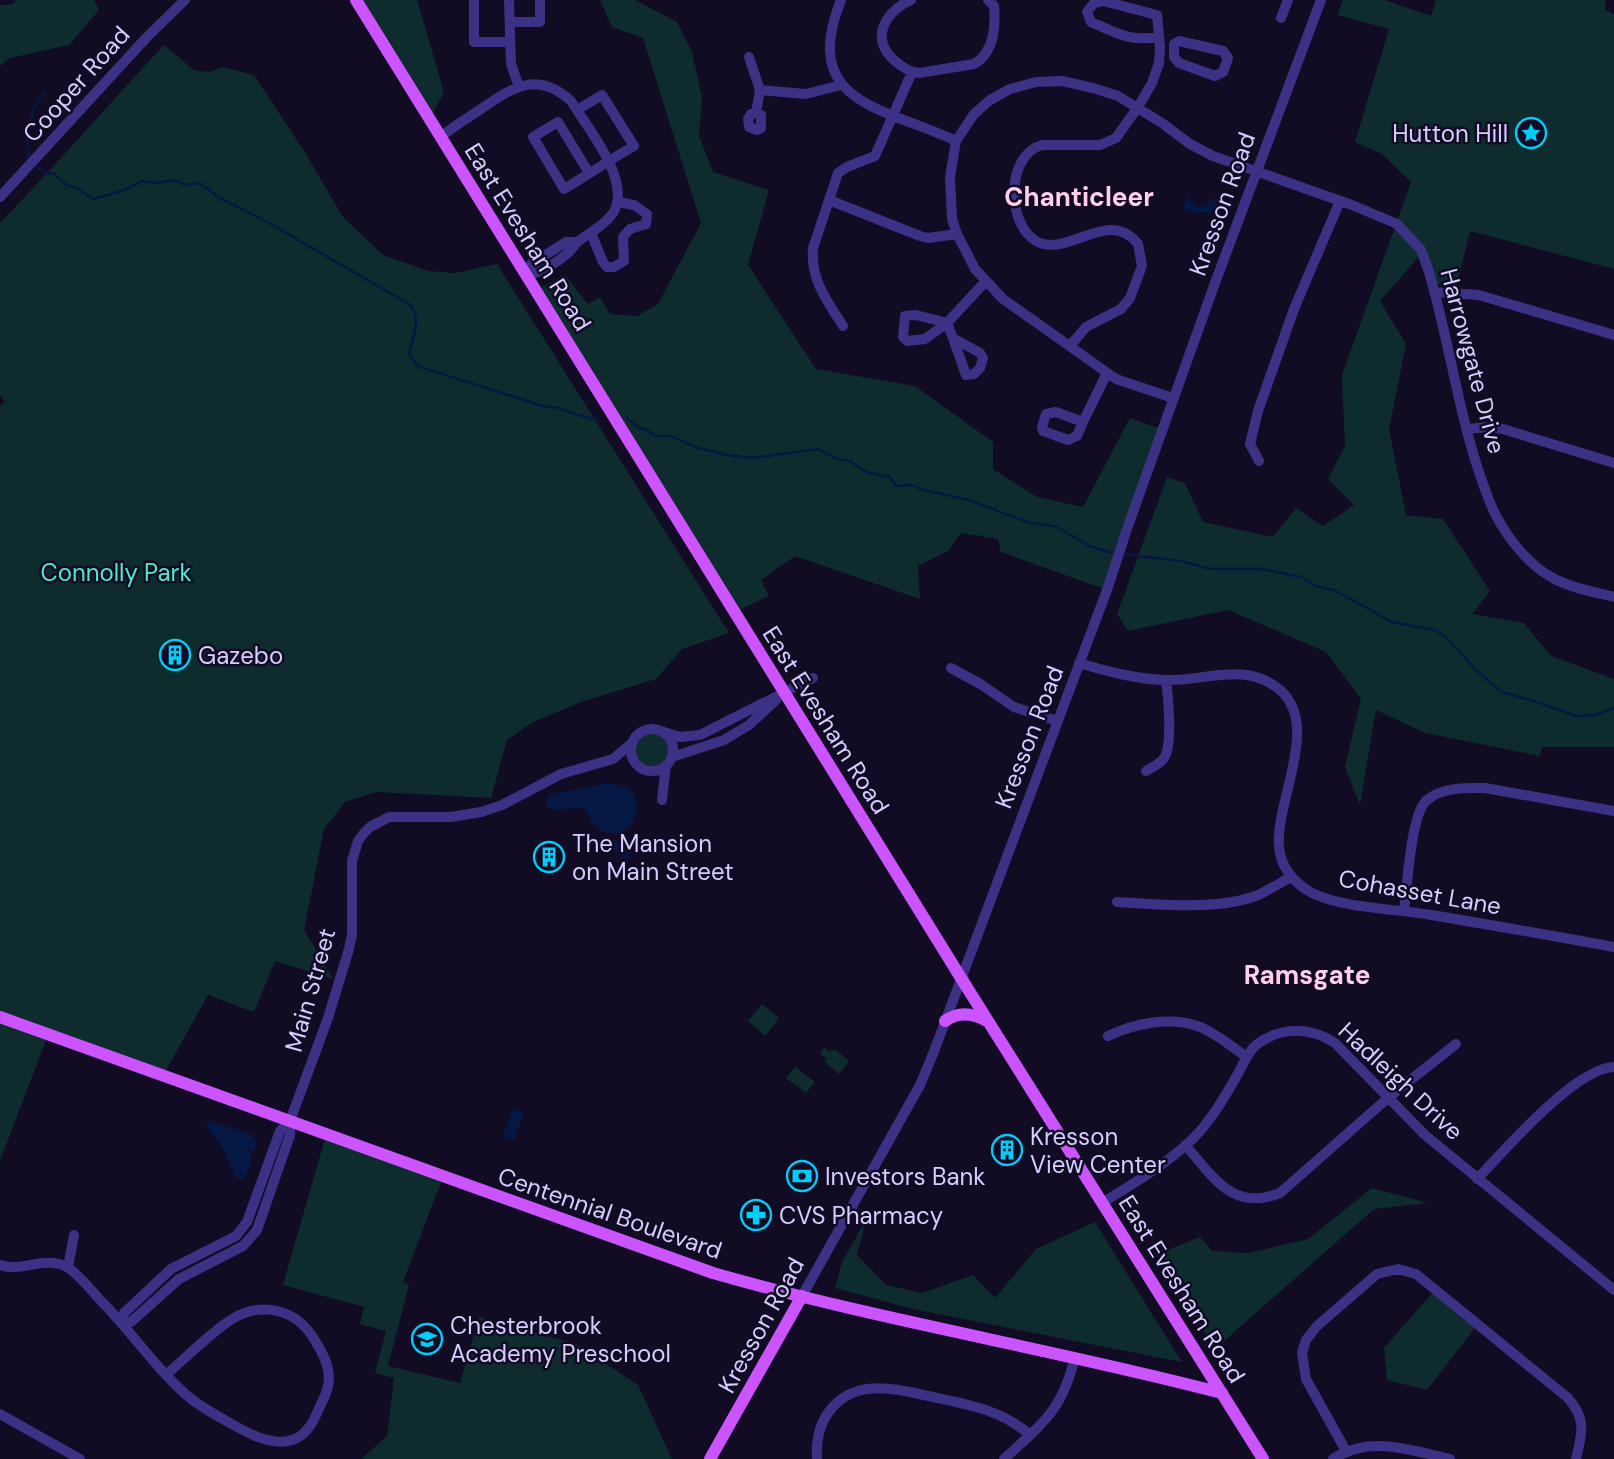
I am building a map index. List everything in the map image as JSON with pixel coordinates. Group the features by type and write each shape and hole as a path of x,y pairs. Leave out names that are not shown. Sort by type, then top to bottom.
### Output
{"main road":[{"name":"East Evesham Road","path":"356,0 988,1022 1263,1459"},
{"path":"946,1021 952,1016 970,1014 988,1022"},
{"name":"Centennial Boulevard","path":"0,1017 713,1273 1222,1393"},
{"name":"Kresson Road","path":"710,1459 802,1296"}],"street":[{"name":"Cooper Road","path":"0,197 147,37 185,0"},
{"path":"474,0 474,42 509,42"},
{"path":"509,0 511,64 519,87"},
{"path":"509,22 540,22 540,0"},
{"path":"842,0 833,20 830,39 834,72 841,85 858,100 956,141 950,199 957,234 985,282 1003,299 1107,373 1130,386 1173,398"},
{"path":"911,0 891,13 881,30 885,51 901,66 919,73 974,64 981,60 990,47 994,25 994,6 988,0"},
{"path":"1281,18 1288,0"},
{"name":"Kresson Road","path":"802,1296 922,1081 1107,590 1173,398 1321,0"},
{"path":"1070,346 1086,327 1121,309 1130,298 1142,266 1138,244 1126,234 1116,231 1093,233 1052,244 1033,240 1024,229 1016,207 1019,164 1024,154 1042,145 1100,145 1116,138 1152,83 1159,59 1158,37 1157,15 1102,1 1094,2 1087,12 1091,22 1130,38 1141,40 1158,37"},
{"path":"1183,41 1223,51 1228,58 1223,72 1215,76 1179,63 1174,57 1174,44 1183,41"},
{"path":"749,57 760,89 756,113"},
{"path":"1159,59 1174,57"},
{"path":"843,326 819,290 812,257 813,248 838,173 875,156 912,72"},
{"name":"Harrowgate Drive","path":"956,141 974,114 990,100 1010,89 1036,82 1062,81 1118,96 1190,144 1233,165 1340,201 1397,225 1421,250 1434,292 1467,429 1490,502 1513,542 1551,578 1614,597"},
{"path":"441,136 519,87 543,84 571,101 577,110 618,182 615,211 577,242 571,251 537,274 527,275"},
{"path":"760,89 806,94 841,85"},
{"path":"577,110 602,95 634,146 564,189 533,137 558,122 589,173"},
{"path":"829,200 920,236 957,234"},
{"path":"1259,461 1250,444 1258,411 1294,309 1340,201"},
{"path":"591,233 607,267 624,261 623,237 630,229 646,224 648,218 647,214 634,205 617,202"},
{"path":"953,338 947,323 985,282"},
{"path":"1434,292 1479,295 1614,335"},
{"path":"1083,422 1107,373"},
{"path":"1467,429 1503,429 1614,463"},
{"path":"1079,663 1119,674 1166,680 1224,673 1245,674 1269,682 1281,691 1289,700 1296,722 1297,747 1279,837 1283,863 1291,877 1258,895 1224,902 1168,905 1117,902"},
{"path":"951,668 1014,707 1057,721"},
{"path":"785,693 749,725 724,740 669,761 652,771 638,765 632,753 633,742 645,731 661,731 680,737 700,735 813,678"},
{"path":"1146,771 1158,764 1167,752 1169,714 1166,680"},
{"path":"661,731 672,743 662,800"},
{"name":"Main Street","path":"122,1323 124,1313 171,1269 236,1236 247,1222 280,1131 289,1121 328,1018 349,949 352,934 352,861 358,841 364,833 389,817 451,817 481,813 561,774 620,755 633,742"},
{"name":"Main Street","path":"604,762 638,765"},
{"path":"1404,911 1416,816 1427,799 1445,791 1485,788 1614,811"},
{"name":"Cohasset Lane","path":"1291,877 1313,894 1336,901 1614,947"},
{"path":"1108,1036 1139,1024 1179,1023 1199,1027 1247,1057"},
{"name":"Hadleigh Drive","path":"1102,1203 1185,1145 1200,1131 1221,1103 1255,1046 1286,1031 1309,1031 1335,1043 1425,1135 1614,1290"},
{"path":"1185,1145 1231,1193 1249,1199 1280,1193 1389,1097 1456,1044"},
{"path":"1477,1179 1536,1118 1582,1079 1604,1068 1614,1067"},
{"path":"68,1267 74,1234"},
{"path":"0,1265 23,1267 38,1262 53,1262 68,1267 122,1323 167,1374 189,1397 211,1413 261,1440 282,1443 298,1437 310,1427 326,1395 330,1376 326,1358 298,1319 282,1312 264,1310 247,1312 231,1320 167,1374"},
{"path":"1346,1451 1306,1380 1302,1353 1312,1331 1363,1284 1377,1275 1398,1269 1416,1274 1568,1398 1582,1420 1576,1459"},
{"path":"1004,1459 1049,1417 1063,1397 1075,1357"},
{"path":"817,1459 816,1443 825,1418 836,1401 863,1389 892,1388 996,1412 1030,1434"},
{"path":"0,1414 80,1459"},
{"path":"1333,1459 1346,1451 1391,1446 1450,1459"}],"green space":[{"path":"16,0 94,0 99,10 69,45 10,58 0,66 0,5 13,4"},
{"path":"356,0 417,0 444,92 430,119"},
{"path":"600,0 635,0 677,22 692,52 702,98 699,136 713,172 769,190 748,265 816,369 915,386 993,442 993,469 1037,497 1083,507 1130,418 1163,430 1107,590 1001,552 998,539 961,533 948,551 918,566 920,599 795,556 761,580 769,596 735,612 536,290 565,275 588,304 600,297 610,314 637,316 658,304 701,223 643,38 612,27"},
{"path":"1343,0 1385,0 1431,16 1436,0 1606,0 1605,10 1614,14 1614,269 1470,231 1456,289 1432,282 1422,253 1380,301 1406,344 1389,429 1406,515 1443,519 1490,591 1472,614 1524,623 1551,656 1614,679 1614,747 1542,747 1540,756 1425,733 1376,710 1360,805 1345,767 1361,699 1326,652 1228,610 1128,631 1117,614 1167,477 1185,483 1203,522 1273,537 1296,508 1323,526 1354,505 1328,479 1345,446 1342,375 1411,182 1382,154 1355,142 1389,29 1337,15"},
{"name":"Connolly Park","path":"164,45 194,70 210,72 222,67 254,75 343,217 383,255 428,271 455,273 497,264 729,633 682,649 656,679 581,702 533,722 507,740 491,798 376,792 345,802 324,829 304,930 333,979 275,961 254,1012 208,995 163,1076 48,1035 0,1161 0,406 5,402 0,395 0,223"},
{"path":"652,729 667,735 673,750 667,765 652,771 637,765 631,750 637,735"},
{"path":"762,1004 779,1018 765,1036 748,1021"},
{"path":"824,1047 828,1051 836,1050 849,1061 839,1074 820,1054"},
{"path":"795,1067 815,1082 806,1093 786,1078"},
{"path":"326,1135 443,1177 403,1282 409,1285 388,1366 460,1383 479,1317 576,1344 638,1385 672,1459 361,1459 387,1436 394,1378 375,1373 386,1331 360,1324 364,1307 283,1285"},
{"path":"1372,1188 1428,1203 1374,1209 1215,1349 1150,1245 1165,1251 1200,1237 1212,1251 1249,1253 1308,1239"},
{"path":"1095,1222 1182,1362 917,1310 835,1288 842,1262 862,1227 857,1255 886,1285 922,1293 973,1275 995,1298 1036,1249"},
{"path":"1435,1290 1478,1324 1427,1390 1387,1380 1384,1348"}],"water":[{"path":"1189,197 1197,207 1206,206 1209,199 1217,199 1222,208 1210,214 1195,214 1182,207"},
{"path":"608,783 626,786 634,795 637,804 633,822 619,833 610,834 597,828 584,808 552,810 546,805 546,799 551,794"},
{"path":"612,840 626,847 629,854 628,863 614,850 596,851 602,843"},
{"path":"513,1108 524,1112 514,1141 503,1137"},
{"path":"208,1120 251,1134 258,1145 250,1156 252,1161 244,1180 236,1178 224,1151 206,1125"}],"waterway":[{"path":"30,160 27,144 29,125 35,106 45,93"},
{"path":"38,168 54,174 67,185 94,199 127,189 142,181 158,183 174,180 185,185 199,183 218,197 267,222 411,305 416,323 409,353 417,366 543,406 598,419"},
{"path":"627,418 655,436 670,436 726,455 753,458 818,449 837,459 847,460 869,473 890,477 896,486 912,485 969,500 1027,522 1057,527 1089,546 1112,553"},
{"path":"1126,555 1182,561 1209,569 1262,569 1301,577 1316,586 1334,590 1392,622 1434,630 1445,636 1477,671 1502,692 1576,716 1595,715 1614,708"}],"place":[{"name":"Hutton Hill","path":"1531,133"},
{"name":"Gazebo","path":"175,655"},
{"name":"The Mansion on Main Street","path":"549,857"},
{"name":"Kresson View Center","path":"1007,1150"},
{"name":"Investors Bank","path":"802,1176"},
{"name":"CVS Pharmacy","path":"756,1215"},
{"name":"Chesterbrook Academy Preschool","path":"427,1339"}],"district":[{"name":"Chanticleer","path":"1079,197"},
{"name":"Ramsgate","path":"1307,975"}]}
